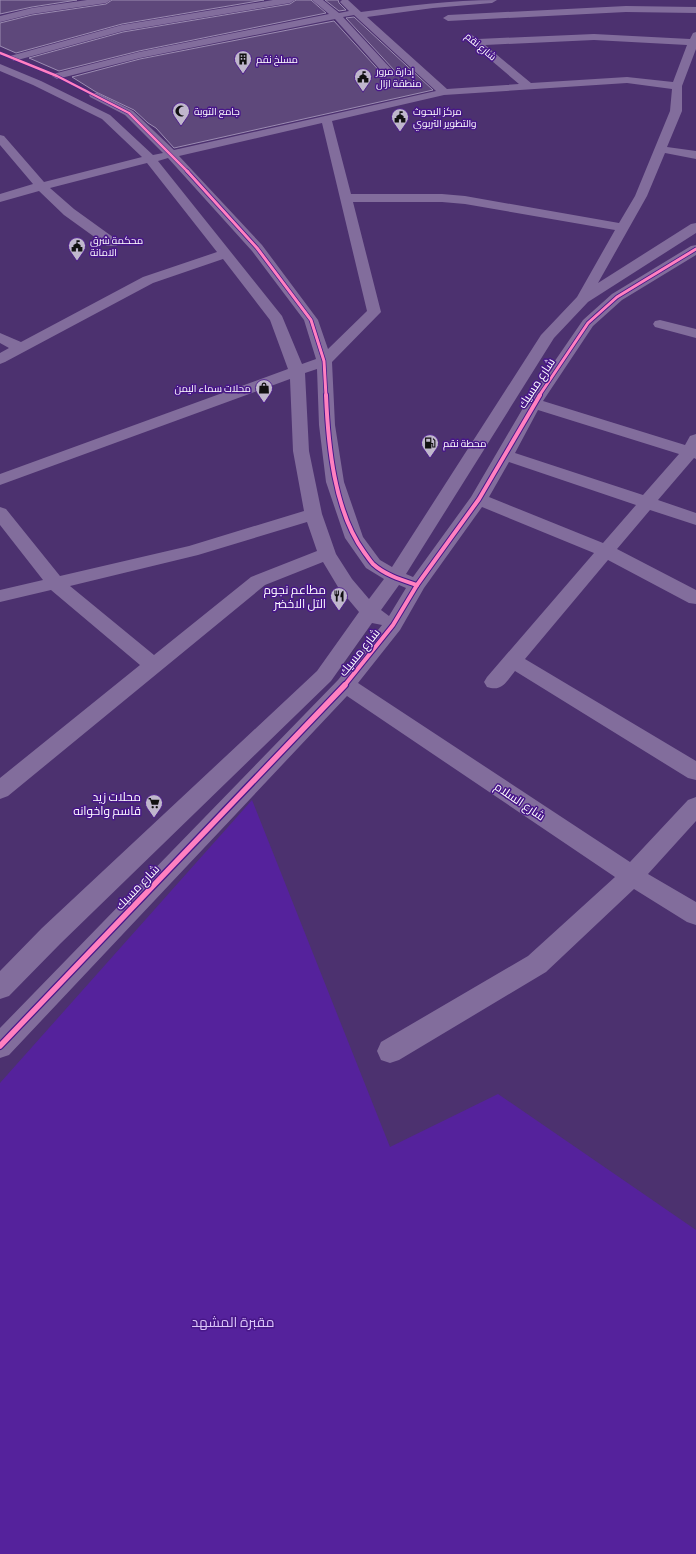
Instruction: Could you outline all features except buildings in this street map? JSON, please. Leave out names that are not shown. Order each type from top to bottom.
[{"type":"street","points":[[0,19],[32,11],[106,0]]},
{"type":"street","points":[[14,58],[122,28],[290,0]]},
{"type":"street","points":[[317,0],[336,15],[389,73]]},
{"type":"street","points":[[346,0],[357,13],[444,92]]},
{"type":"street","points":[[57,76],[146,53],[336,15],[492,0]]},
{"type":"street","points":[[614,0],[626,9]]},
{"type":"street","name":"شارع نقم","points":[[433,5],[528,86]]},
{"type":"street","points":[[448,18],[626,9],[696,10]]},
{"type":"street","points":[[476,42],[594,37],[694,39],[677,86],[676,111],[641,196],[583,299]]},
{"type":"street","points":[[0,53],[57,76],[129,113],[171,154],[213,202],[257,248],[311,320],[324,361],[327,425],[335,482],[354,538],[373,564],[394,577],[417,585]]},
{"type":"street","points":[[0,67],[37,83],[106,117],[150,159],[277,319],[297,372],[301,451],[313,514],[326,554],[345,583],[370,612],[393,625]]},
{"type":"street","points":[[0,198],[150,159],[444,92],[627,80],[677,86]]},
{"type":"street","points":[[0,480],[324,361],[374,312],[326,118]]},
{"type":"street","points":[[0,138],[5,150],[69,212],[112,243]]},
{"type":"street","points":[[660,149],[696,155]]},
{"type":"street","points":[[345,198],[435,198],[465,200],[623,228]]},
{"type":"street","name":"شارع مسيك","points":[[0,988],[51,936],[324,676],[394,577],[548,334],[583,299],[696,226]]},
{"type":"street","name":"شارع مسيك","points":[[0,1046],[345,685],[393,625],[417,585],[479,499],[534,403],[588,323],[617,297],[696,249]]},
{"type":"street","points":[[0,359],[148,280],[225,254]]},
{"type":"street","points":[[660,324],[696,334]]},
{"type":"street","points":[[0,336],[21,348]]},
{"type":"street","points":[[494,682],[646,502],[694,448],[534,403]]},
{"type":"street","points":[[505,455],[696,519]]},
{"type":"street","points":[[479,499],[606,551],[696,598]]},
{"type":"street","points":[[0,512],[56,584],[154,666]]},
{"type":"street","points":[[0,596],[192,551],[313,514]]},
{"type":"street","points":[[0,790],[258,581],[326,554]]},
{"type":"street","points":[[513,661],[696,772]]},
{"type":"street","name":"شارع السلام","points":[[345,685],[632,876],[696,915]]},
{"type":"street","points":[[390,1051],[537,964],[632,876],[696,806]]},
{"type":"green space","name":"مقبرة المشهد","points":[[252,800],[390,1147],[498,1094],[696,1230],[696,1554],[0,1554],[0,1083]]},
{"type":"cycle path","points":[[0,53],[57,76],[129,113],[171,154],[257,248],[311,320],[324,361],[327,425],[335,482],[354,538],[373,564],[395,577],[417,585]]},
{"type":"cycle path","points":[[0,1046],[345,685],[393,625],[417,585],[479,499],[534,403],[588,323],[617,297],[696,249]]},
{"type":"place","name":"مسلخ نقم","points":[[243,74]]},
{"type":"place","name":"إدارة مرور منطقة ازال","points":[[363,92]]},
{"type":"place","name":"جامع التوبة","points":[[181,126]]},
{"type":"place","name":"مركز البحوث والتطوير التربوي","points":[[400,132]]},
{"type":"place","name":"محكمة شرق الامانة","points":[[77,261]]},
{"type":"place","name":"محلات سماء اليمن","points":[[264,403]]},
{"type":"place","name":"محطة نقم","points":[[430,458]]},
{"type":"place","name":"مطاعم نجوم التل الاخضر","points":[[339,611]]},
{"type":"place","name":"محلات زيد قاسم واخوانه","points":[[154,818]]}]
